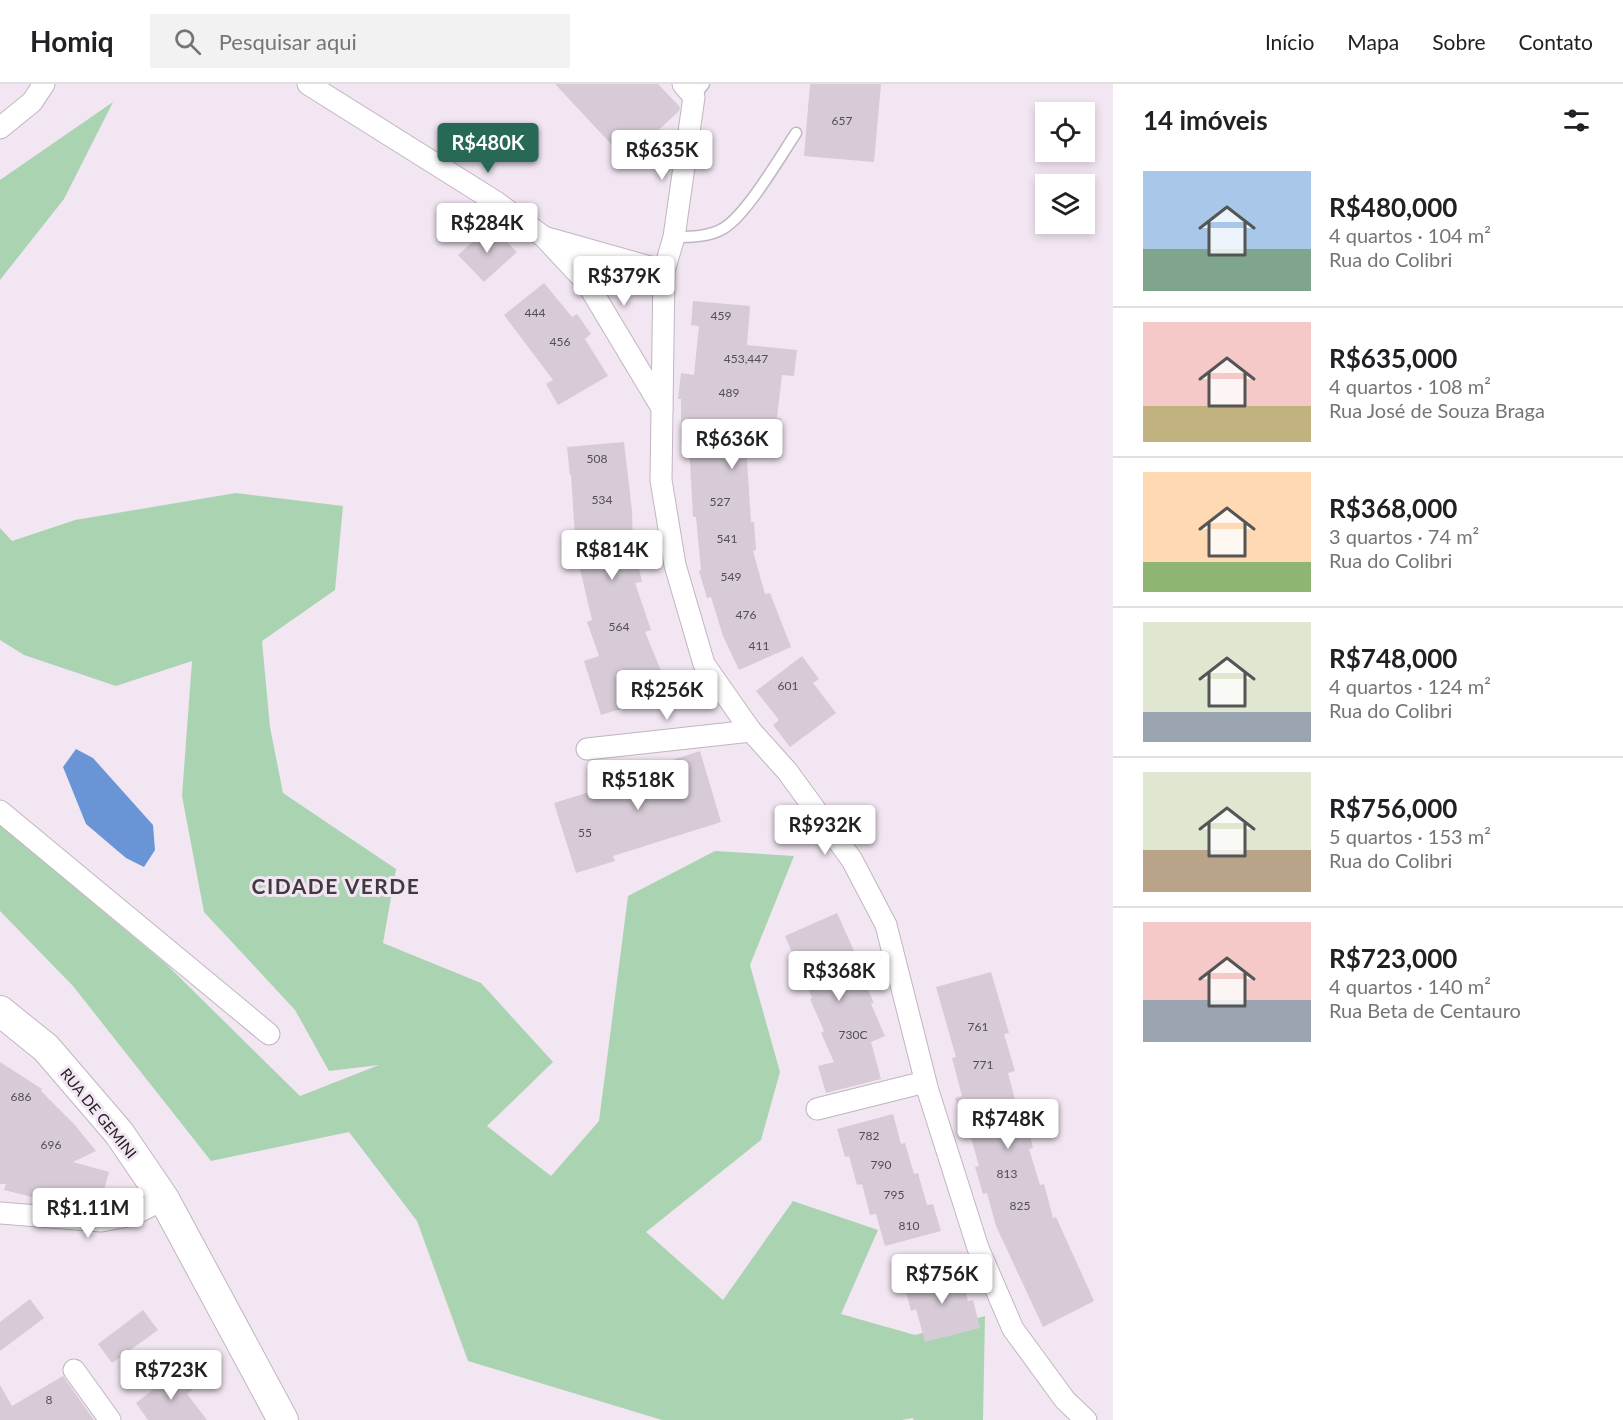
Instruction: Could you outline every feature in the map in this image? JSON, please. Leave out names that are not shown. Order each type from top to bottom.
[{"type":"street","points":[[0,128],[32,102],[44,84]]},
{"type":"street","points":[[308,84],[496,202],[544,237],[587,284],[662,408]]},
{"type":"street","points":[[694,88],[674,237],[664,271],[661,480],[675,565],[705,664],[751,731],[788,771],[852,860],[886,925],[925,1082],[978,1248],[1013,1329],[1065,1400],[1086,1420]]},
{"type":"street","points":[[544,237],[664,271]]},
{"type":"street","points":[[587,749],[751,731]]},
{"type":"street","points":[[0,811],[269,1034]]},
{"type":"street","name":"RUA DE GEMINI","points":[[0,1011],[46,1048],[119,1133],[164,1198],[283,1420]]},
{"type":"street","points":[[817,1108],[925,1082]]},
{"type":"street","points":[[0,1213],[101,1221],[133,1215],[164,1198]]},
{"type":"street","points":[[74,1370],[110,1420]]},
{"type":"lane","points":[[674,237],[696,237],[723,229],[743,211],[796,133]]},
{"type":"green space","points":[[113,102],[64,199],[0,280],[0,180]]},
{"type":"green space","points":[[236,493],[343,506],[335,590],[262,641],[270,727],[283,793],[396,869],[383,943],[481,983],[553,1062],[487,1126],[551,1176],[599,1121],[628,896],[715,851],[794,856],[750,965],[780,1072],[761,1140],[646,1232],[723,1300],[793,1201],[878,1230],[841,1314],[915,1335],[985,1316],[983,1420],[914,1420],[913,1418],[902,1420],[662,1420],[468,1361],[417,1221],[349,1132],[211,1161],[73,986],[0,911],[0,825],[165,963],[300,1096],[379,1065],[329,1071],[295,1010],[204,912],[182,796],[192,661],[116,686],[24,655],[0,640],[0,528],[12,541],[75,520]]},
{"type":"water","points":[[76,749],[93,758],[153,825],[155,850],[144,867],[126,858],[86,824],[63,767]]},
{"type":"building","points":[[555,84],[658,84],[680,107],[679,111],[626,160]]},
{"type":"building","points":[[810,84],[881,84],[874,162],[804,156]]},
{"type":"building","points":[[491,225],[517,252],[484,282],[458,255]]},
{"type":"building","points":[[544,283],[572,317],[577,314],[591,334],[585,339],[608,376],[558,405],[546,384],[553,380],[504,315]]},
{"type":"building","points":[[693,301],[750,306],[747,345],[797,350],[794,376],[782,375],[777,418],[781,418],[781,444],[746,444],[751,522],[754,522],[756,550],[753,551],[765,594],[770,593],[791,647],[739,670],[723,636],[711,597],[707,598],[699,571],[701,570],[696,517],[693,517],[689,444],[681,444],[681,399],[678,399],[681,373],[694,375],[699,326],[691,325]]},
{"type":"building","points":[[624,442],[632,511],[633,543],[642,582],[635,583],[651,630],[645,632],[672,697],[646,708],[644,702],[601,715],[584,661],[599,656],[587,622],[592,620],[576,552],[567,447]]},
{"type":"building","points":[[802,656],[819,679],[813,683],[836,713],[790,747],[773,725],[779,720],[756,691]]},
{"type":"building","points":[[700,751],[721,822],[613,856],[615,861],[576,873],[554,803],[615,784],[614,779]]},
{"type":"building","points":[[837,913],[862,969],[859,970],[874,1003],[871,1004],[885,1036],[871,1042],[881,1079],[826,1093],[818,1066],[834,1062],[821,1033],[824,1031],[810,999],[812,998],[785,936]]},
{"type":"building","points":[[991,972],[1009,1033],[1004,1034],[1015,1071],[1008,1073],[1021,1122],[1026,1120],[1033,1148],[1029,1149],[1040,1185],[1044,1184],[1053,1218],[1056,1217],[1094,1301],[1043,1327],[996,1226],[987,1193],[983,1194],[975,1167],[979,1166],[967,1124],[963,1125],[955,1098],[962,1096],[952,1058],[956,1057],[936,987]]},
{"type":"building","points":[[0,1062],[42,1089],[41,1091],[74,1124],[96,1151],[73,1162],[109,1172],[100,1204],[74,1197],[72,1206],[68,1206],[4,1190],[6,1184],[0,1184]]},
{"type":"building","points":[[893,1114],[901,1144],[905,1143],[914,1174],[918,1173],[927,1205],[933,1204],[941,1231],[885,1246],[876,1214],[870,1215],[862,1184],[857,1185],[849,1156],[845,1157],[837,1129]]},
{"type":"building","points":[[959,1268],[968,1301],[973,1300],[980,1328],[925,1342],[916,1309],[911,1311],[904,1283]]},
{"type":"building","points":[[30,1299],[44,1318],[0,1351],[0,1322]]},
{"type":"building","points":[[143,1310],[158,1330],[112,1363],[98,1344]]},
{"type":"building","points":[[181,1368],[195,1388],[187,1394],[207,1420],[148,1420],[136,1403]]},
{"type":"building","points":[[63,1376],[94,1420],[0,1420],[0,1385],[12,1406]]},
{"type":"district","name":"CIDADE VERDE","points":[[336,885]]}]
